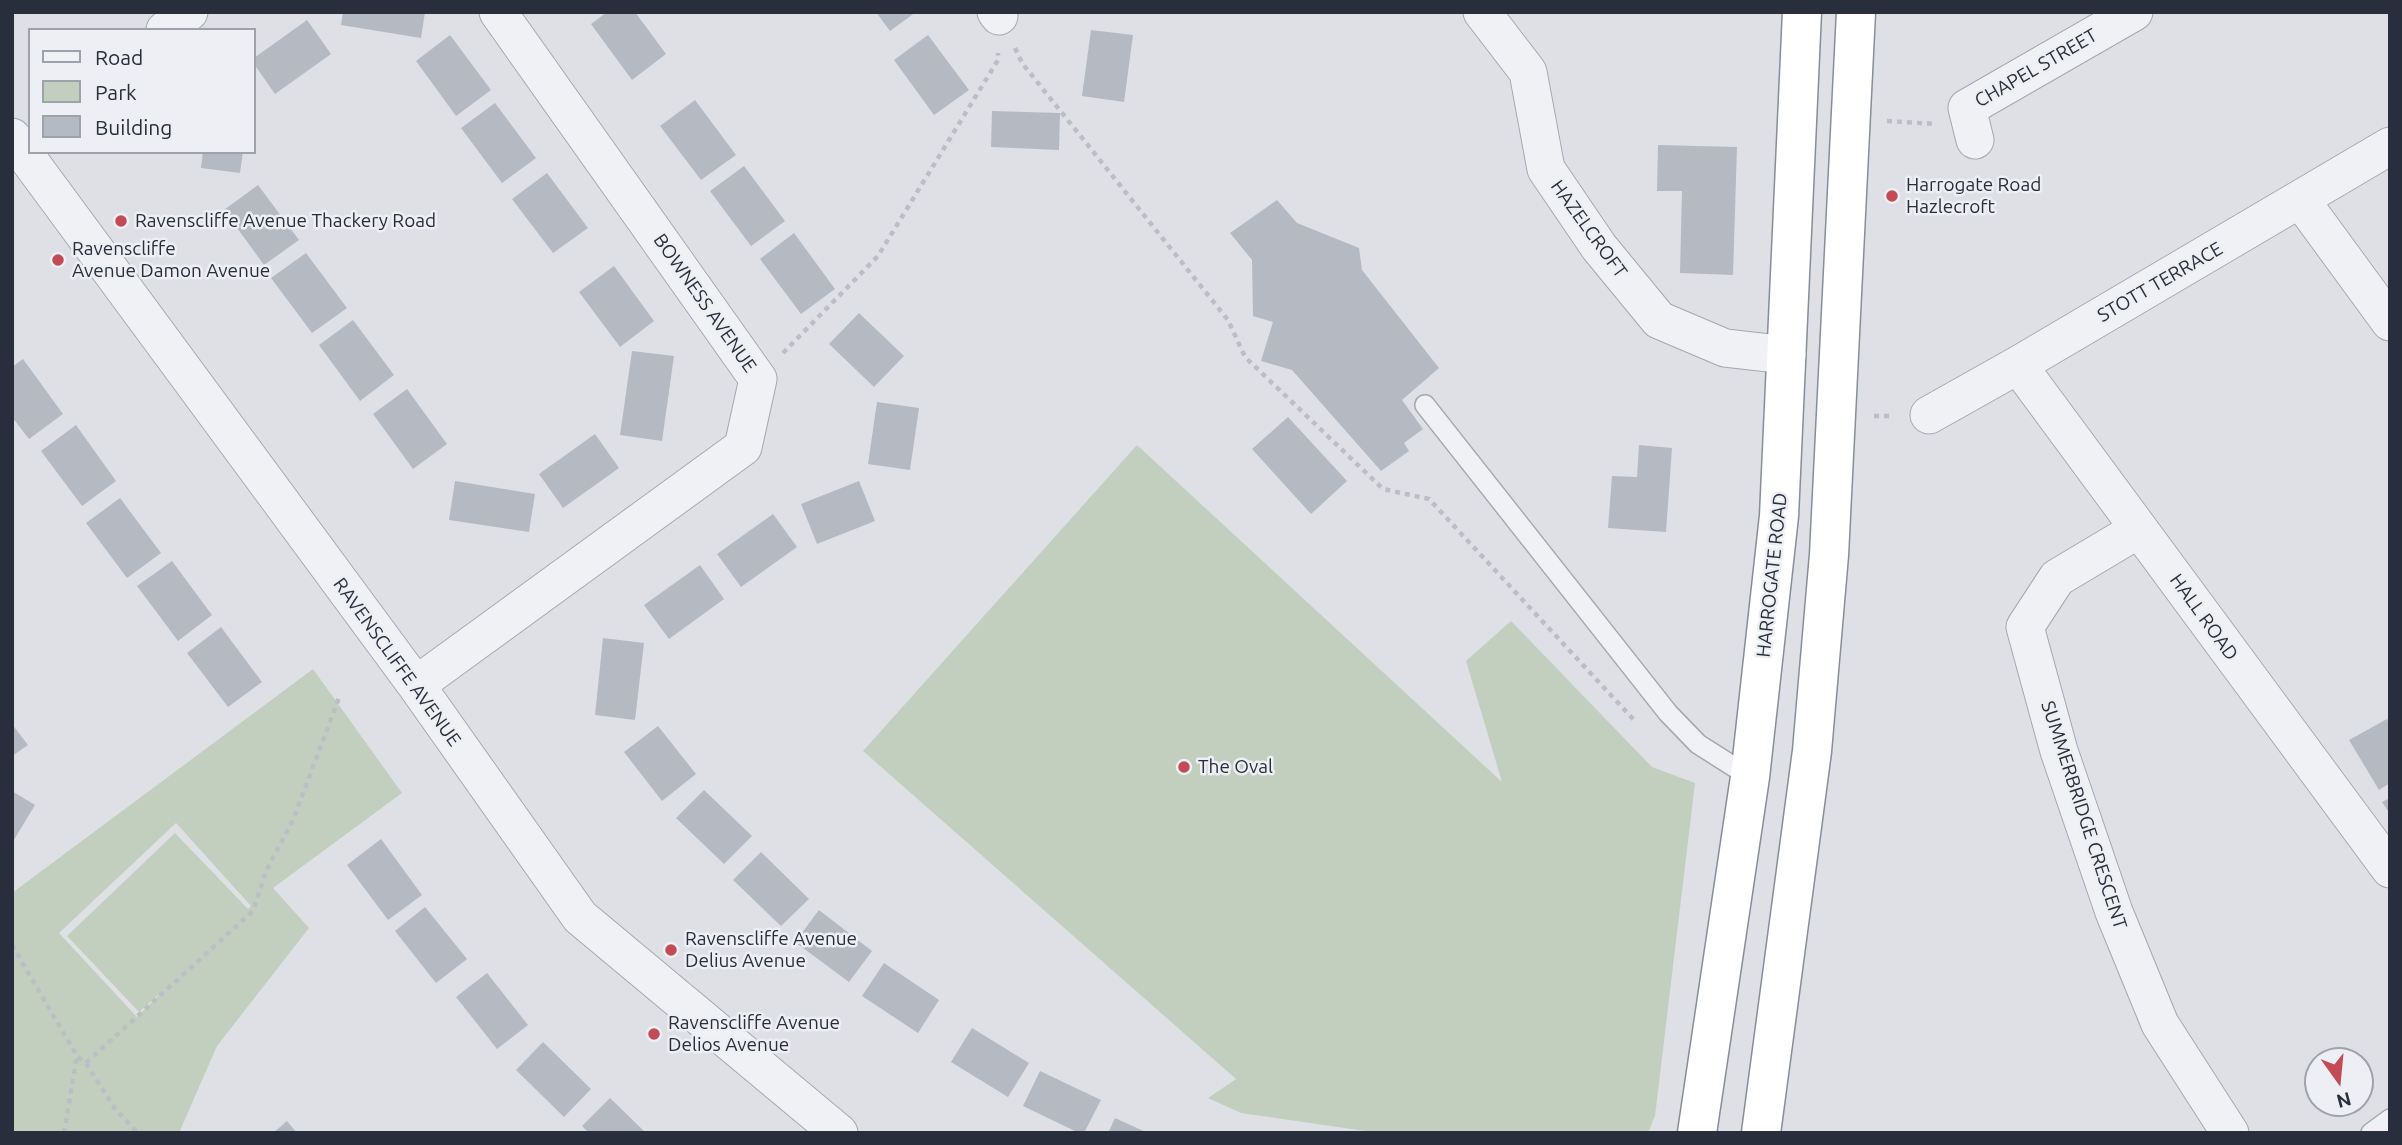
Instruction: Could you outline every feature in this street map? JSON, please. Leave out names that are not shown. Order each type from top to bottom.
[{"type":"highway","name":"HARROGATE ROAD","points":[[1697,1133],[1751,777],[1779,516],[1802,12]]},
{"type":"highway","points":[[1761,1133],[1812,751],[1829,555],[1856,12]]},
{"type":"street","points":[[168,28],[189,12]]},
{"type":"street","name":"BOWNESS AVENUE","points":[[416,685],[743,447],[758,379],[498,12]]},
{"type":"street","name":"HAZELCROFT","points":[[1482,12],[1528,72],[1546,169],[1599,247],[1659,320],[1725,348],[1787,355]]},
{"type":"street","name":"CHAPEL STREET","points":[[1975,141],[1967,108],[2134,12]]},
{"type":"street","name":"RAVENSCLIFFE AVENUE","points":[[17,136],[28,151]]},
{"type":"street","name":"STOTT TERRACE","points":[[1929,415],[2390,146]]},
{"type":"street","name":"RAVENSCLIFFE AVENUE","points":[[30,154],[416,685],[580,917],[839,1133]]},
{"type":"street","points":[[2300,200],[2390,322]]},
{"type":"street","name":"HALL ROAD","points":[[2018,365],[2390,869]]},
{"type":"street","name":"SUMMERBRIDGE CRESCENT","points":[[2139,529],[2057,578],[2025,627],[2059,751],[2119,924],[2160,1024],[2230,1133]]},
{"type":"lane","points":[[1425,405],[1668,713],[1698,744],[1751,777]]},
{"type":"lane","points":[[2371,1133],[2390,1119]]},
{"type":"path","points":[[758,379],[878,256],[998,61],[997,14]]},
{"type":"path","points":[[997,14],[1022,63],[1228,320],[1245,357],[1383,489],[1429,499],[1641,727]]},
{"type":"path","points":[[1893,122],[1917,123]]},
{"type":"path","points":[[1836,417],[1929,415]]},
{"type":"path","points":[[86,1063],[253,911],[267,871],[293,820],[340,695]]},
{"type":"path","points":[[12,946],[77,1056],[86,1063],[115,1109],[138,1133]]},
{"type":"path","points":[[64,1133],[77,1056]]},
{"type":"green space","name":"The Oval","points":[[1137,445],[1502,782],[1466,661],[1511,621],[1652,767],[1695,783],[1655,1116],[1648,1133],[1379,1133],[1241,1113],[1208,1098],[1236,1079],[863,751]]},
{"type":"green space","points":[[313,669],[402,793],[273,888],[309,928],[217,1046],[179,1133],[12,1133],[12,893]],"holes":[[[176,823],[251,906],[248,909],[175,833],[67,936],[139,1012],[166,988],[137,1017],[59,933]]]},
{"type":"building","points":[[343,12],[425,12],[421,38],[341,25]]},
{"type":"building","points":[[607,12],[635,12],[666,54],[632,80],[591,24]]},
{"type":"building","points":[[876,12],[916,12],[890,31]]},
{"type":"building","points":[[307,20],[331,54],[275,94],[256,67],[256,57]]},
{"type":"building","points":[[1091,30],[1133,35],[1124,102],[1082,96]]},
{"type":"building","points":[[450,35],[491,90],[456,116],[416,61]]},
{"type":"building","points":[[928,35],[969,90],[934,115],[894,60]]},
{"type":"building","points":[[695,100],[736,155],[701,180],[660,126]]},
{"type":"building","points":[[495,103],[536,158],[502,183],[461,128]]},
{"type":"building","points":[[992,111],[1060,113],[1059,150],[991,147]]},
{"type":"building","points":[[1658,145],[1737,147],[1733,275],[1680,273],[1682,191],[1657,191]]},
{"type":"building","points":[[203,154],[243,154],[240,173],[201,168]]},
{"type":"building","points":[[744,166],[785,221],[751,246],[710,191]]},
{"type":"building","points":[[547,173],[588,228],[553,253],[512,199]]},
{"type":"building","points":[[258,185],[299,240],[264,265],[224,210]]},
{"type":"building","points":[[1277,200],[1297,223],[1359,248],[1362,270],[1439,368],[1402,400],[1423,429],[1404,443],[1409,451],[1381,471],[1292,370],[1261,361],[1273,322],[1253,316],[1252,260],[1230,233]]},
{"type":"building","points":[[794,233],[835,289],[801,314],[760,259]]},
{"type":"building","points":[[306,253],[347,308],[312,333],[271,278]]},
{"type":"building","points":[[614,266],[654,321],[620,347],[579,292]]},
{"type":"building","points":[[859,313],[904,356],[874,387],[829,344]]},
{"type":"building","points":[[353,320],[394,375],[360,401],[319,345]]},
{"type":"building","points":[[632,351],[674,356],[662,441],[620,435]]},
{"type":"building","points":[[23,359],[63,414],[29,439],[12,417],[12,367]]},
{"type":"building","points":[[407,389],[447,444],[413,469],[373,414]]},
{"type":"building","points":[[877,402],[919,408],[910,470],[868,464]]},
{"type":"building","points":[[1288,417],[1347,481],[1311,514],[1252,449]]},
{"type":"building","points":[[76,425],[116,481],[82,506],[41,451]]},
{"type":"building","points":[[595,434],[619,468],[563,508],[539,474]]},
{"type":"building","points":[[1639,445],[1672,448],[1666,532],[1608,528],[1612,476],[1637,477]]},
{"type":"building","points":[[455,481],[535,494],[529,532],[449,520]]},
{"type":"building","points":[[859,481],[875,521],[817,544],[801,504]]},
{"type":"building","points":[[120,498],[161,553],[127,578],[86,523]]},
{"type":"building","points":[[773,514],[797,547],[741,587],[717,554]]},
{"type":"building","points":[[172,561],[212,615],[178,641],[137,586]]},
{"type":"building","points":[[700,565],[724,599],[669,639],[644,605]]},
{"type":"building","points":[[221,627],[262,682],[228,707],[187,653]]},
{"type":"building","points":[[603,638],[644,643],[635,720],[595,715]]},
{"type":"building","points":[[2387,719],[2390,724],[2390,783],[2379,790],[2349,740]]},
{"type":"building","points":[[12,724],[28,745],[12,756]]},
{"type":"building","points":[[658,726],[696,774],[662,801],[624,752]]},
{"type":"building","points":[[704,790],[752,836],[724,864],[676,818]]},
{"type":"building","points":[[12,791],[35,805],[12,843]]},
{"type":"building","points":[[2390,798],[2390,814],[2382,802]]},
{"type":"building","points":[[381,839],[422,895],[388,920],[347,865]]},
{"type":"building","points":[[761,852],[809,899],[781,926],[733,880]]},
{"type":"building","points":[[425,907],[467,959],[436,983],[395,931]]},
{"type":"building","points":[[819,910],[872,951],[849,982],[795,942]]},
{"type":"building","points":[[884,963],[939,1000],[918,1033],[862,996]]},
{"type":"building","points":[[487,973],[528,1025],[497,1049],[456,997]]},
{"type":"building","points":[[972,1028],[1029,1063],[1008,1097],[951,1062]]},
{"type":"building","points":[[543,1042],[591,1089],[564,1117],[516,1070]]},
{"type":"building","points":[[1040,1071],[1101,1100],[1084,1133],[1023,1106]]},
{"type":"building","points":[[610,1098],[646,1133],[589,1133],[582,1126]]},
{"type":"building","points":[[1115,1118],[1148,1133],[1108,1133]]},
{"type":"building","points":[[287,1121],[297,1133],[273,1133]]},
{"type":"place","name":"Harrogate Road Hazlecroft","points":[[1892,196]]},
{"type":"place","name":"Ravenscliffe Avenue Thackery Road","points":[[121,221]]},
{"type":"place","name":"Ravenscliffe Avenue Damon Avenue","points":[[58,260]]},
{"type":"place","name":"The Oval","points":[[1184,767]]},
{"type":"place","name":"Ravenscliffe Avenue Delius Avenue","points":[[671,950]]},
{"type":"place","name":"Ravenscliffe Avenue Delios Avenue","points":[[654,1034]]}]
